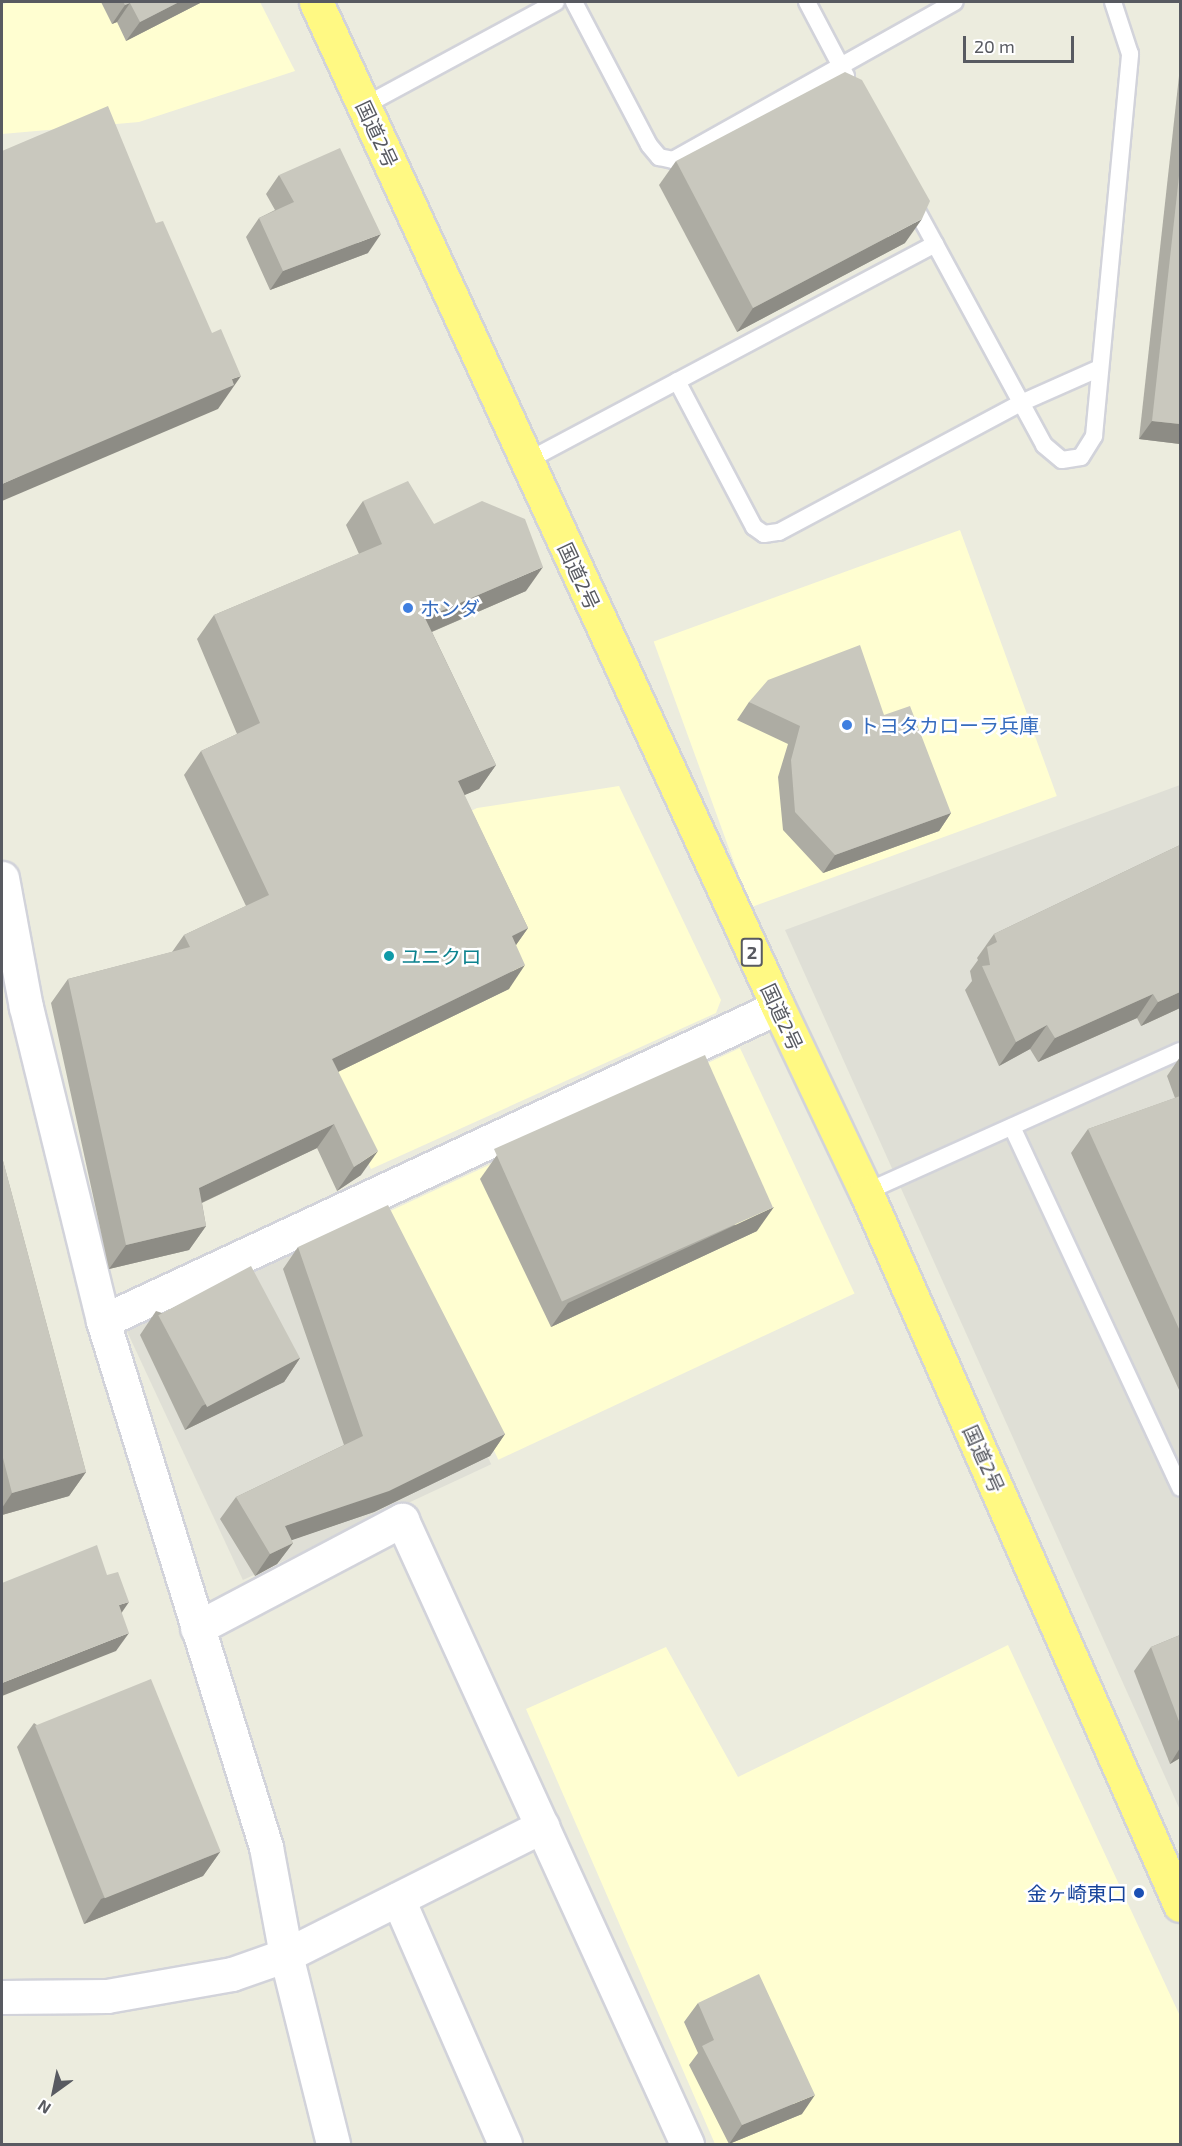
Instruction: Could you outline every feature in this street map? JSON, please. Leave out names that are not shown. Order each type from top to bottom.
[{"type":"highway","name":"国道2号","points":[[316,2],[778,1008],[866,1192],[1180,1905]]},
{"type":"street","points":[[2,878],[26,1007],[103,1321],[266,1847],[286,1955],[333,2145]]},
{"type":"street","points":[[103,1321],[778,1008]]},
{"type":"street","points":[[197,1628],[402,1520],[687,2145]]},
{"type":"street","points":[[2,1997],[107,1996],[232,1974],[286,1955],[542,1826]]},
{"type":"street","points":[[398,1899],[504,2145]]},
{"type":"lane","points":[[364,106],[556,2]]},
{"type":"lane","points":[[574,2],[658,158],[674,160],[955,2]]},
{"type":"lane","points":[[807,2],[856,95]]},
{"type":"lane","points":[[903,184],[1044,445],[1062,460],[1081,457],[1094,436],[1130,54],[1113,2]]},
{"type":"lane","points":[[527,461],[935,244]]},
{"type":"lane","points":[[677,381],[754,527],[764,534],[779,532],[1021,403],[1100,368]]},
{"type":"lane","points":[[866,1192],[1180,1051]]},
{"type":"lane","points":[[1012,1127],[1180,1488]]},
{"type":"shaded area","points":[[8,2],[260,2],[295,71],[139,122],[2,134],[2,5]]},
{"type":"shaded area","points":[[960,530],[1057,796],[750,907],[654,641]]},
{"type":"shaded area","points":[[1180,785],[1180,1810],[785,930]]},
{"type":"shaded area","points":[[619,786],[721,1000],[716,1013],[371,1169],[253,919],[477,808]]},
{"type":"shaded area","points":[[740,1048],[855,1294],[498,1460],[384,1214]]},
{"type":"shaded area","points":[[375,1215],[491,1464],[243,1580],[127,1331]]},
{"type":"shaded area","points":[[1008,1645],[1180,2016],[1180,2144],[715,2144],[526,1709],[666,1647],[738,1777]]},
{"type":"building","points":[[123,2],[179,2],[140,22],[130,3],[125,5]]},
{"type":"building","points":[[845,72],[862,80],[930,201],[922,219],[753,308],[676,161]]},
{"type":"building","points":[[108,106],[156,223],[163,221],[212,333],[221,329],[241,376],[232,379],[234,385],[2,484],[2,151]]},
{"type":"building","points":[[340,148],[381,234],[283,271],[259,218],[294,202],[279,175]]},
{"type":"building","points":[[1180,167],[1180,424],[1152,421]]},
{"type":"building","points":[[408,481],[434,524],[482,501],[525,519],[543,567],[425,618],[496,765],[458,781],[528,928],[512,936],[525,965],[332,1059],[378,1151],[354,1167],[334,1124],[199,1188],[206,1226],[126,1245],[68,979],[190,947],[184,935],[269,895],[201,751],[260,723],[214,615],[382,544],[363,501]]},
{"type":"building","points":[[860,645],[884,715],[910,706],[951,813],[835,855],[795,812],[791,760],[800,726],[749,702],[768,680]]},
{"type":"building","points":[[1180,845],[1180,992],[1158,1002],[1153,994],[1055,1038],[1047,1025],[1016,1042],[982,966],[990,965],[987,947],[997,942],[994,934]]},
{"type":"building","points":[[705,1055],[773,1208],[562,1302],[494,1149]]},
{"type":"building","points":[[1180,1096],[1180,1331],[1088,1129]]},
{"type":"building","points":[[2,1157],[86,1472],[12,1493],[2,1454]]},
{"type":"building","points":[[388,1205],[505,1434],[389,1491],[285,1526],[293,1543],[270,1554],[236,1497],[363,1436],[298,1247]]},
{"type":"building","points":[[251,1266],[300,1358],[207,1407],[158,1315]]},
{"type":"building","points":[[97,1545],[107,1575],[118,1572],[129,1602],[119,1605],[129,1633],[2,1683],[2,1583]]},
{"type":"building","points":[[1180,1635],[1180,1724],[1151,1647]]},
{"type":"building","points":[[151,1679],[221,1851],[105,1898],[35,1726]]},
{"type":"building","points":[[759,1974],[815,2095],[742,2125],[702,2046],[714,2040],[698,2003]]},
{"type":"place","name":"ホンダ","points":[[408,608]]},
{"type":"place","name":"トヨタカローラ兵庫","points":[[847,725]]},
{"type":"place","name":"ユニクロ","points":[[389,956]]},
{"type":"place","name":"金ヶ崎東口","points":[[1139,1893]]}]
